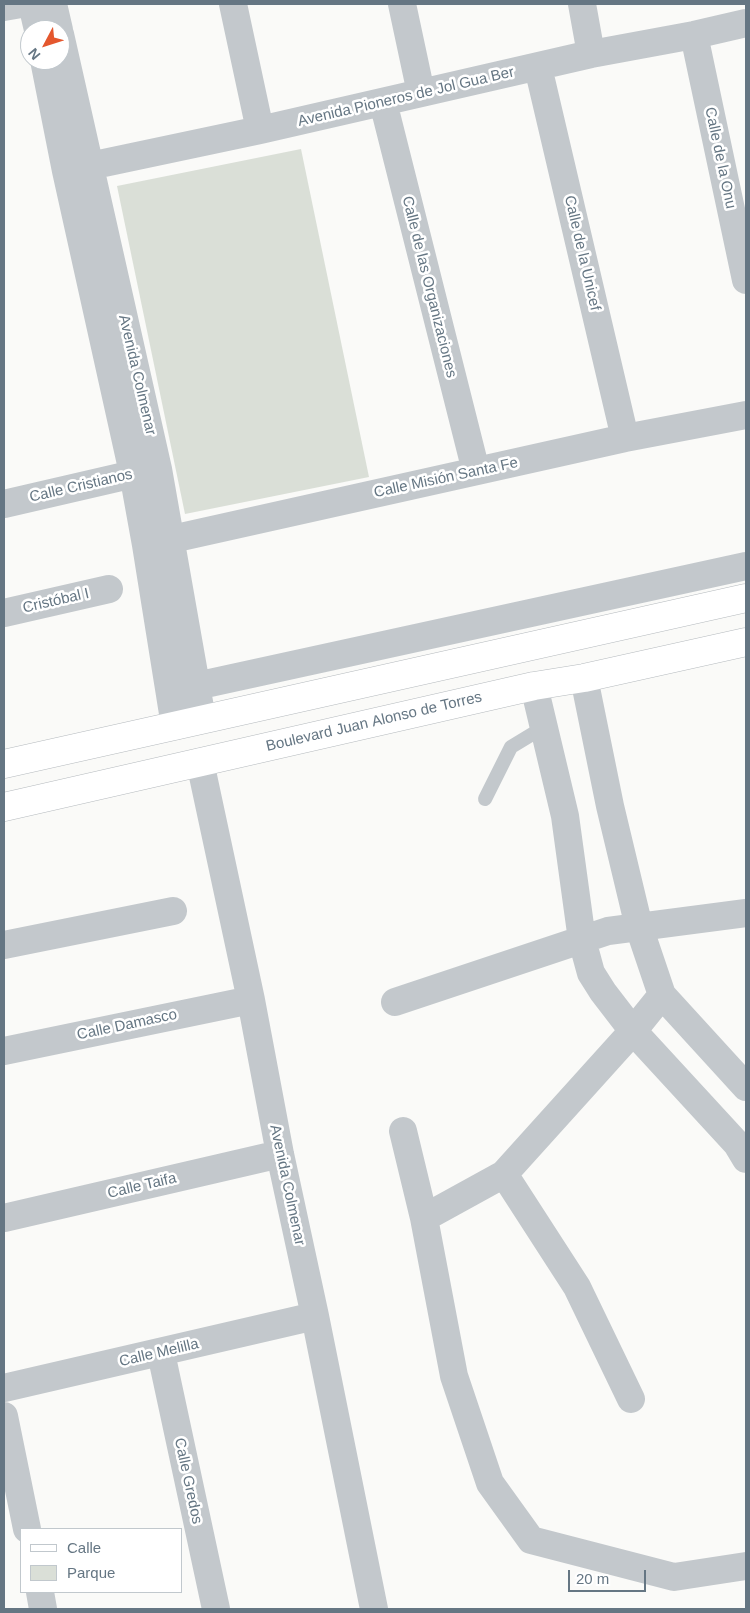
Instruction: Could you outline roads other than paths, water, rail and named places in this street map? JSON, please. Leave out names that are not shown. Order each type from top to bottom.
[{"type":"main road","points":[[4,764],[746,598]]},
{"type":"main road","name":"Boulevard Juan Alonso de Torres","points":[[4,808],[534,686],[584,678],[746,642]]},
{"type":"street","points":[[4,7],[21,4]]},
{"type":"street","points":[[32,4],[36,20]]},
{"type":"street","name":"Avenida Colmenar","points":[[53,4],[57,20]]},
{"type":"street","points":[[233,4],[260,130]]},
{"type":"street","points":[[402,4],[421,93]]},
{"type":"street","points":[[582,4],[591,54]]},
{"type":"street","name":"Avenida Pioneros de Jol Gua Ber","points":[[78,169],[260,130],[591,54],[694,35],[746,22]]},
{"type":"street","name":"Calle de la Onu","points":[[694,35],[746,280]]},
{"type":"street","name":"Calle de la Unicef","points":[[538,67],[625,438]]},
{"type":"street","name":"Avenida Colmenar","points":[[47,70],[78,169],[146,471],[158,542],[175,726]]},
{"type":"street","name":"Avenida Colmenar","points":[[65,70],[78,169]]},
{"type":"street","name":"Calle de las Organizaciones","points":[[383,102],[476,471]]},
{"type":"street","name":"Calle Misión Santa Fe","points":[[158,542],[625,438],[746,415]]},
{"type":"street","name":"Calle Cristianos","points":[[4,504],[146,471]]},
{"type":"street","name":"Avenida Colmenar","points":[[158,542],[196,686],[202,719]]},
{"type":"street","points":[[196,686],[746,566]]},
{"type":"street","name":"Cristóbal I","points":[[4,613],[109,589]]},
{"type":"street","points":[[584,678],[610,806],[639,927],[662,995],[746,1087]]},
{"type":"street","points":[[534,686],[565,816],[582,940],[592,973],[603,992],[633,1031],[743,1148]]},
{"type":"street","name":"Avenida Colmenar","points":[[200,762],[251,1000],[280,1154],[315,1316],[374,1609]]},
{"type":"street","points":[[4,945],[173,911]]},
{"type":"street","points":[[395,1002],[608,931],[746,913]]},
{"type":"street","points":[[424,1218],[504,1174],[633,1031],[662,995]]},
{"type":"street","name":"Calle Damasco","points":[[4,1051],[251,1000]]},
{"type":"street","points":[[403,1131],[424,1218],[454,1376],[490,1483],[531,1540],[674,1578],[746,1566]]},
{"type":"street","name":"Calle Taifa","points":[[4,1218],[280,1154]]},
{"type":"street","points":[[504,1174],[577,1287],[631,1398]]},
{"type":"street","name":"Calle Melilla","points":[[4,1388],[315,1316]]},
{"type":"street","name":"Calle Gredos","points":[[161,1353],[216,1609]]},
{"type":"street","points":[[4,1416],[27,1528]]},
{"type":"street","points":[[40,1593],[43,1609]]},
{"type":"lane","points":[[485,799],[511,747],[544,726]]}]
